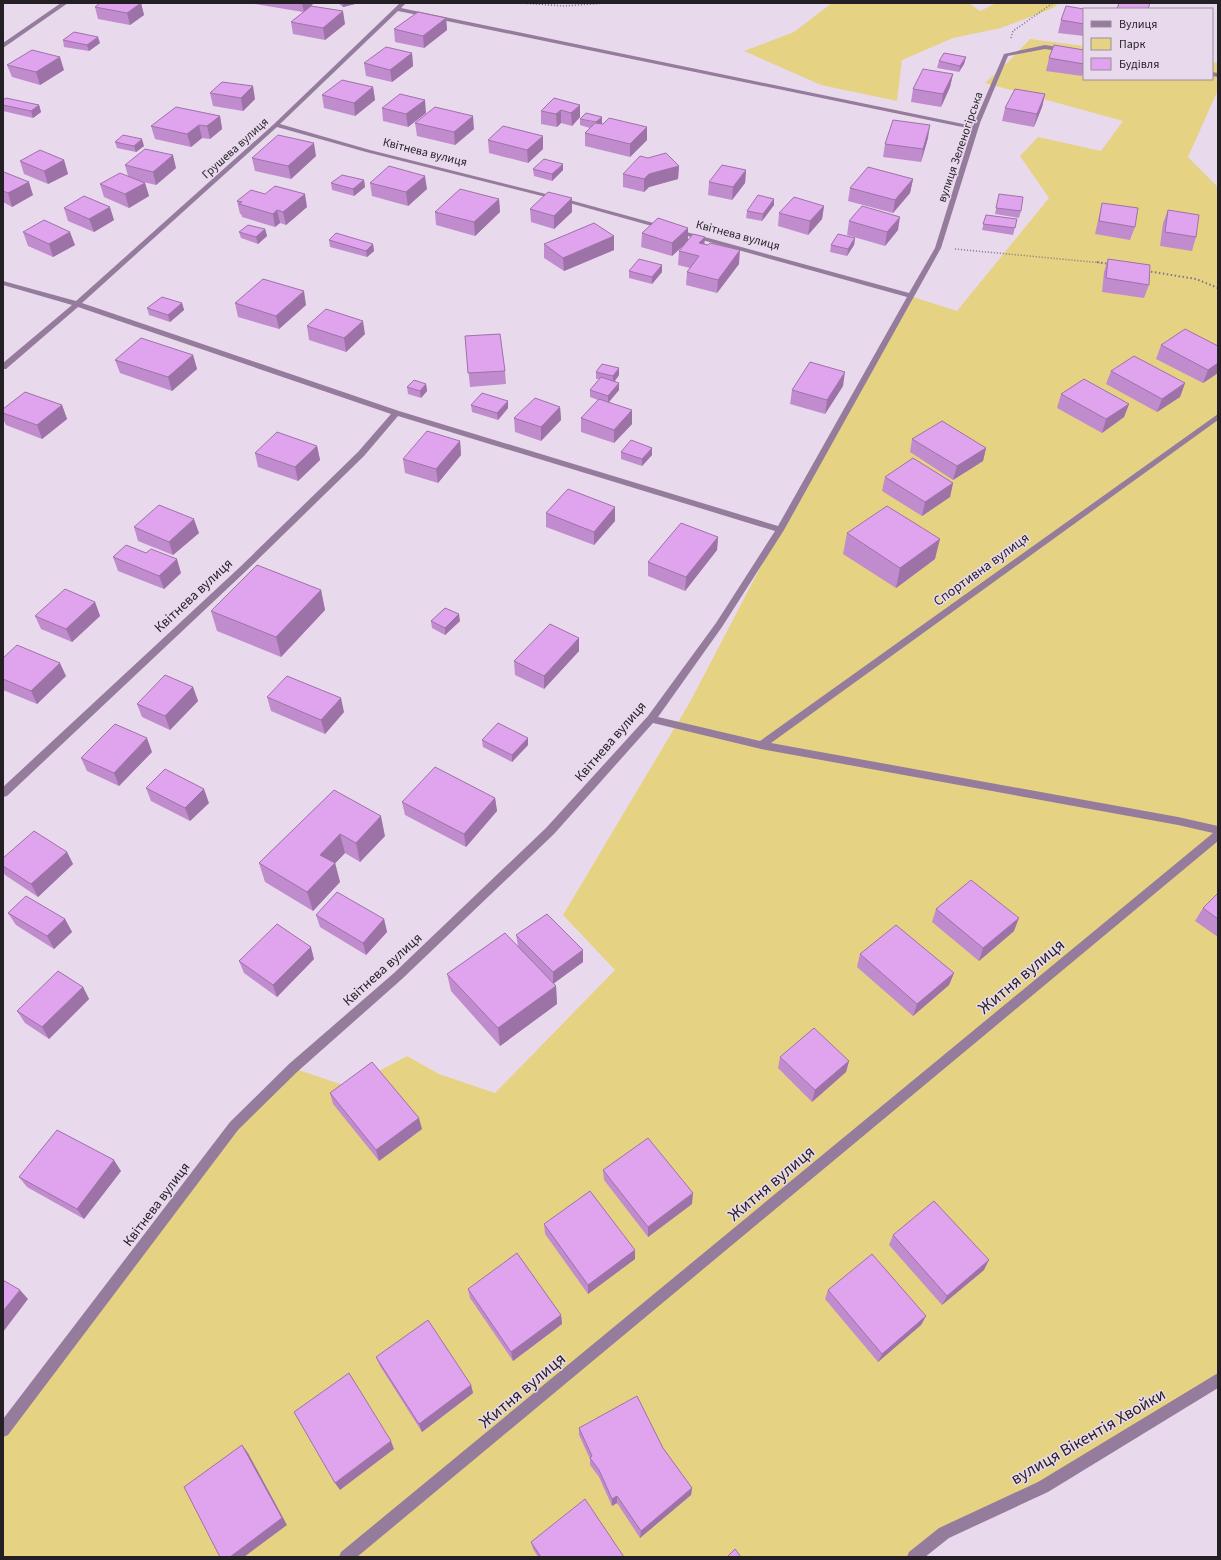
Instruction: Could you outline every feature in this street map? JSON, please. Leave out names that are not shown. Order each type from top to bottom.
[{"type":"street","points":[[3,46],[65,3]]},
{"type":"street","name":"Грушева вулиця","points":[[3,367],[77,304],[276,126],[398,10],[403,3]]},
{"type":"street","points":[[398,10],[976,128]]},
{"type":"street","points":[[1006,55],[1045,47],[1083,53]]},
{"type":"street","name":"вулиця Зеленогірська","points":[[910,296],[938,248],[976,128],[1006,55]]},
{"type":"street","name":"Квітнева вулиця","points":[[3,1430],[234,1126],[293,1068],[398,976],[550,831],[651,719],[719,625],[780,530],[910,296],[564,200],[368,151],[276,126]]},
{"type":"street","points":[[3,283],[77,304],[396,413],[780,530]]},
{"type":"street","name":"Квітнева вулиця","points":[[3,792],[243,569],[361,454],[396,413]]},
{"type":"street","name":"Спортивна вулиця","points":[[761,745],[1218,416]]},
{"type":"street","points":[[651,719],[761,745],[1178,821],[1218,830]]},
{"type":"street","name":"Житня вулиця","points":[[346,1557],[1218,835]]},
{"type":"street","name":"вулиця Вікентія Хвойки","points":[[914,1557],[944,1533],[1042,1487],[1218,1380]]},
{"type":"path","points":[[521,3],[558,6],[588,6],[606,3]]},
{"type":"path","points":[[1006,55],[1013,31],[1053,3]]},
{"type":"path","points":[[938,248],[1090,261],[1113,265]]},
{"type":"path","points":[[1143,270],[1196,279],[1218,288]]},
{"type":"green space","points":[[832,3],[969,3],[980,11],[996,3],[1059,3],[1053,8],[1001,28],[953,38],[902,60],[897,101],[821,85],[744,51],[794,32]]},
{"type":"green space","points":[[1030,39],[1083,46],[1083,80],[1213,80],[1213,62],[1218,63],[1218,90],[1188,157],[1218,187],[1218,1380],[1043,1487],[944,1533],[914,1557],[3,1557],[3,1430],[234,1126],[293,1068],[349,1087],[407,1056],[439,1074],[495,1093],[615,970],[563,915],[690,702],[780,530],[910,296],[957,311],[1049,198],[1020,156],[1038,137],[1101,151],[1123,121],[985,83]]},
{"type":"building","points":[[100,3],[141,3],[127,13],[95,7]]},
{"type":"building","points":[[1119,3],[1150,3],[1148,8],[1117,8]]},
{"type":"building","points":[[311,6],[343,11],[323,28],[291,22]]},
{"type":"building","points":[[1066,6],[1083,9],[1083,24],[1061,20]]},
{"type":"building","points":[[418,12],[446,18],[423,36],[394,29]]},
{"type":"building","points":[[74,32],[98,37],[87,45],[63,40]]},
{"type":"building","points":[[1054,45],[1083,50],[1083,64],[1049,58]]},
{"type":"building","points":[[386,47],[412,53],[390,70],[364,63]]},
{"type":"building","points":[[32,50],[60,57],[36,72],[7,65]]},
{"type":"building","points":[[944,53],[966,57],[960,66],[939,61]]},
{"type":"building","points":[[923,69],[953,74],[943,94],[913,89]]},
{"type":"building","points":[[342,80],[373,87],[354,103],[322,95]]},
{"type":"building","points":[[222,82],[253,86],[241,98],[210,93]]},
{"type":"building","points":[[1015,89],[1045,94],[1037,114],[1005,108]]},
{"type":"building","points":[[400,94],[425,100],[406,114],[382,108]]},
{"type":"building","points":[[6,98],[39,105],[31,111],[3,105],[3,100]]},
{"type":"building","points":[[554,98],[580,105],[571,113],[561,110],[556,114],[541,111]]},
{"type":"building","points":[[176,107],[220,116],[207,126],[199,125],[187,134],[151,126]]},
{"type":"building","points":[[435,107],[473,116],[454,132],[415,123]]},
{"type":"building","points":[[586,113],[602,117],[596,122],[580,119]]},
{"type":"building","points":[[609,118],[647,127],[630,144],[585,133],[595,123],[603,124]]},
{"type":"building","points":[[893,120],[930,125],[923,149],[885,144]]},
{"type":"building","points":[[503,126],[543,136],[527,150],[488,140]]},
{"type":"building","points":[[123,135],[142,139],[134,146],[115,142]]},
{"type":"building","points":[[278,135],[314,143],[288,166],[252,158]]},
{"type":"building","points":[[145,149],[173,155],[153,172],[125,165]]},
{"type":"building","points":[[40,150],[64,160],[44,171],[20,161]]},
{"type":"building","points":[[666,153],[679,166],[649,174],[644,179],[623,174],[640,156],[648,158]]},
{"type":"building","points":[[544,159],[563,164],[552,174],[533,169]]},
{"type":"building","points":[[722,165],[746,170],[733,187],[709,182]]},
{"type":"building","points":[[389,166],[425,176],[406,192],[370,183]]},
{"type":"building","points":[[868,167],[913,179],[895,200],[850,188]]},
{"type":"building","points":[[3,172],[29,182],[8,193],[3,191]]},
{"type":"building","points":[[120,173],[145,183],[125,194],[100,184]]},
{"type":"building","points":[[342,175],[364,180],[353,189],[331,183]]},
{"type":"building","points":[[275,186],[305,194],[283,212],[277,210],[273,214],[239,204],[242,202],[237,201],[251,190],[265,194]]},
{"type":"building","points":[[460,189],[499,199],[474,222],[435,212]]},
{"type":"building","points":[[548,192],[572,198],[554,216],[530,209]]},
{"type":"building","points":[[999,194],[1023,197],[1021,211],[996,208]]},
{"type":"building","points":[[758,195],[774,199],[763,214],[747,211]]},
{"type":"building","points":[[84,196],[110,207],[89,219],[64,208]]},
{"type":"building","points":[[794,197],[824,206],[810,221],[779,213]]},
{"type":"building","points":[[1102,203],[1138,208],[1135,227],[1099,221]]},
{"type":"building","points":[[862,206],[900,217],[887,232],[849,221]]},
{"type":"building","points":[[1168,210],[1199,215],[1196,237],[1165,232]]},
{"type":"building","points":[[986,215],[1017,219],[1015,228],[983,224]]},
{"type":"building","points":[[658,218],[688,228],[672,243],[642,233]]},
{"type":"building","points":[[44,220],[70,232],[49,244],[23,232]]},
{"type":"building","points":[[594,223],[614,236],[563,258],[544,244]]},
{"type":"building","points":[[248,225],[265,229],[256,237],[239,232]]},
{"type":"building","points":[[336,233],[373,244],[366,251],[329,240]]},
{"type":"building","points":[[693,234],[705,237],[699,243],[708,245],[710,243],[740,250],[718,280],[687,272],[699,256],[679,251]]},
{"type":"building","points":[[838,234],[855,238],[848,249],[831,245]]},
{"type":"building","points":[[639,259],[662,265],[652,277],[629,271]]},
{"type":"building","points":[[1108,259],[1150,265],[1149,285],[1106,278]]},
{"type":"building","points":[[263,279],[304,291],[276,316],[235,303]]},
{"type":"building","points":[[162,297],[182,303],[168,315],[147,308]]},
{"type":"building","points":[[326,309],[363,321],[344,338],[307,326]]},
{"type":"building","points":[[1185,329],[1218,346],[1218,363],[1208,370],[1161,345]]},
{"type":"building","points":[[500,334],[505,371],[468,373],[465,336]]},
{"type":"building","points":[[141,338],[193,355],[168,377],[115,360]]},
{"type":"building","points":[[1134,356],[1185,383],[1162,399],[1111,371]]},
{"type":"building","points":[[810,362],[845,372],[827,400],[792,390]]},
{"type":"building","points":[[602,364],[619,368],[613,376],[596,372]]},
{"type":"building","points":[[601,377],[619,383],[608,396],[590,390]]},
{"type":"building","points":[[1084,379],[1129,404],[1106,419],[1061,394]]},
{"type":"building","points":[[414,380],[426,384],[420,391],[407,387]]},
{"type":"building","points":[[25,392],[62,405],[37,425],[3,413],[3,409]]},
{"type":"building","points":[[482,393],[508,401],[497,413],[471,405]]},
{"type":"building","points":[[535,398],[560,407],[541,427],[514,418]]},
{"type":"building","points":[[599,399],[632,410],[614,430],[581,418]]},
{"type":"building","points":[[942,421],[986,448],[957,466],[912,439]]},
{"type":"building","points":[[427,431],[460,441],[436,469],[403,459]]},
{"type":"building","points":[[277,432],[317,446],[295,467],[255,453]]},
{"type":"building","points":[[631,440],[652,448],[642,459],[621,452]]},
{"type":"building","points":[[913,458],[953,483],[925,502],[885,477]]},
{"type":"building","points":[[568,489],[615,507],[594,532],[546,513]]},
{"type":"building","points":[[159,505],[194,519],[169,542],[134,527]]},
{"type":"building","points":[[887,506],[940,539],[900,568],[847,533]]},
{"type":"building","points":[[681,523],[718,537],[686,577],[648,562]]},
{"type":"building","points":[[126,545],[146,553],[151,549],[177,559],[159,576],[113,557]]},
{"type":"building","points":[[257,565],[321,590],[276,637],[211,611]]},
{"type":"building","points":[[65,589],[95,602],[66,629],[35,616]]},
{"type":"building","points":[[445,608],[459,614],[445,628],[431,621]]},
{"type":"building","points":[[550,624],[579,638],[544,676],[514,661]]},
{"type":"building","points":[[17,645],[60,663],[31,691],[3,679],[3,658]]},
{"type":"building","points":[[165,675],[193,687],[165,716],[137,704]]},
{"type":"building","points":[[287,676],[341,698],[321,720],[267,697]]},
{"type":"building","points":[[498,723],[528,738],[512,755],[482,740]]},
{"type":"building","points":[[115,724],[147,738],[114,773],[81,758]]},
{"type":"building","points":[[435,767],[495,798],[464,834],[402,802]]},
{"type":"building","points":[[165,769],[204,789],[185,808],[146,788]]},
{"type":"building","points":[[334,790],[381,816],[356,843],[340,834],[320,855],[335,863],[307,892],[259,863]]},
{"type":"building","points":[[34,831],[67,852],[31,884],[3,866],[3,858]]},
{"type":"building","points":[[971,880],[1019,918],[983,948],[936,909]]},
{"type":"building","points":[[337,892],[384,919],[363,943],[316,915]]},
{"type":"building","points":[[1218,893],[1218,919],[1203,908]]},
{"type":"building","points":[[26,896],[65,919],[47,936],[8,913]]},
{"type":"building","points":[[547,914],[583,950],[553,972],[516,935]]},
{"type":"building","points":[[277,924],[311,947],[273,985],[239,961]]},
{"type":"building","points":[[896,925],[954,973],[917,1004],[860,954]]},
{"type":"building","points":[[505,933],[556,986],[498,1028],[447,974]]},
{"type":"building","points":[[58,971],[83,987],[42,1027],[17,1011]]},
{"type":"building","points":[[814,1028],[849,1061],[815,1090],[780,1057]]},
{"type":"building","points":[[372,1062],[419,1118],[376,1150],[330,1093]]},
{"type":"building","points":[[57,1130],[114,1160],[77,1209],[19,1177]]},
{"type":"building","points":[[648,1138],[693,1193],[648,1227],[603,1170]]},
{"type":"building","points":[[590,1191],[635,1250],[588,1285],[544,1224]]},
{"type":"building","points":[[934,1201],[989,1260],[947,1296],[893,1235]]},
{"type":"building","points":[[517,1253],[561,1315],[511,1352],[468,1289]]},
{"type":"building","points":[[872,1254],[926,1316],[882,1354],[828,1290]]},
{"type":"building","points":[[3,1280],[20,1290],[3,1311]]},
{"type":"building","points":[[428,1320],[471,1385],[419,1424],[376,1357]]},
{"type":"building","points":[[349,1373],[391,1441],[335,1483],[294,1412]]},
{"type":"building","points":[[637,1396],[663,1448],[692,1488],[641,1531],[617,1496],[612,1499],[599,1470],[590,1458],[592,1456],[579,1428]]},
{"type":"building","points":[[242,1445],[282,1518],[230,1557],[220,1557],[184,1487]]},
{"type":"building","points":[[585,1499],[624,1557],[541,1557],[531,1542]]},
{"type":"building","points":[[735,1549],[741,1557],[727,1557]]}]
